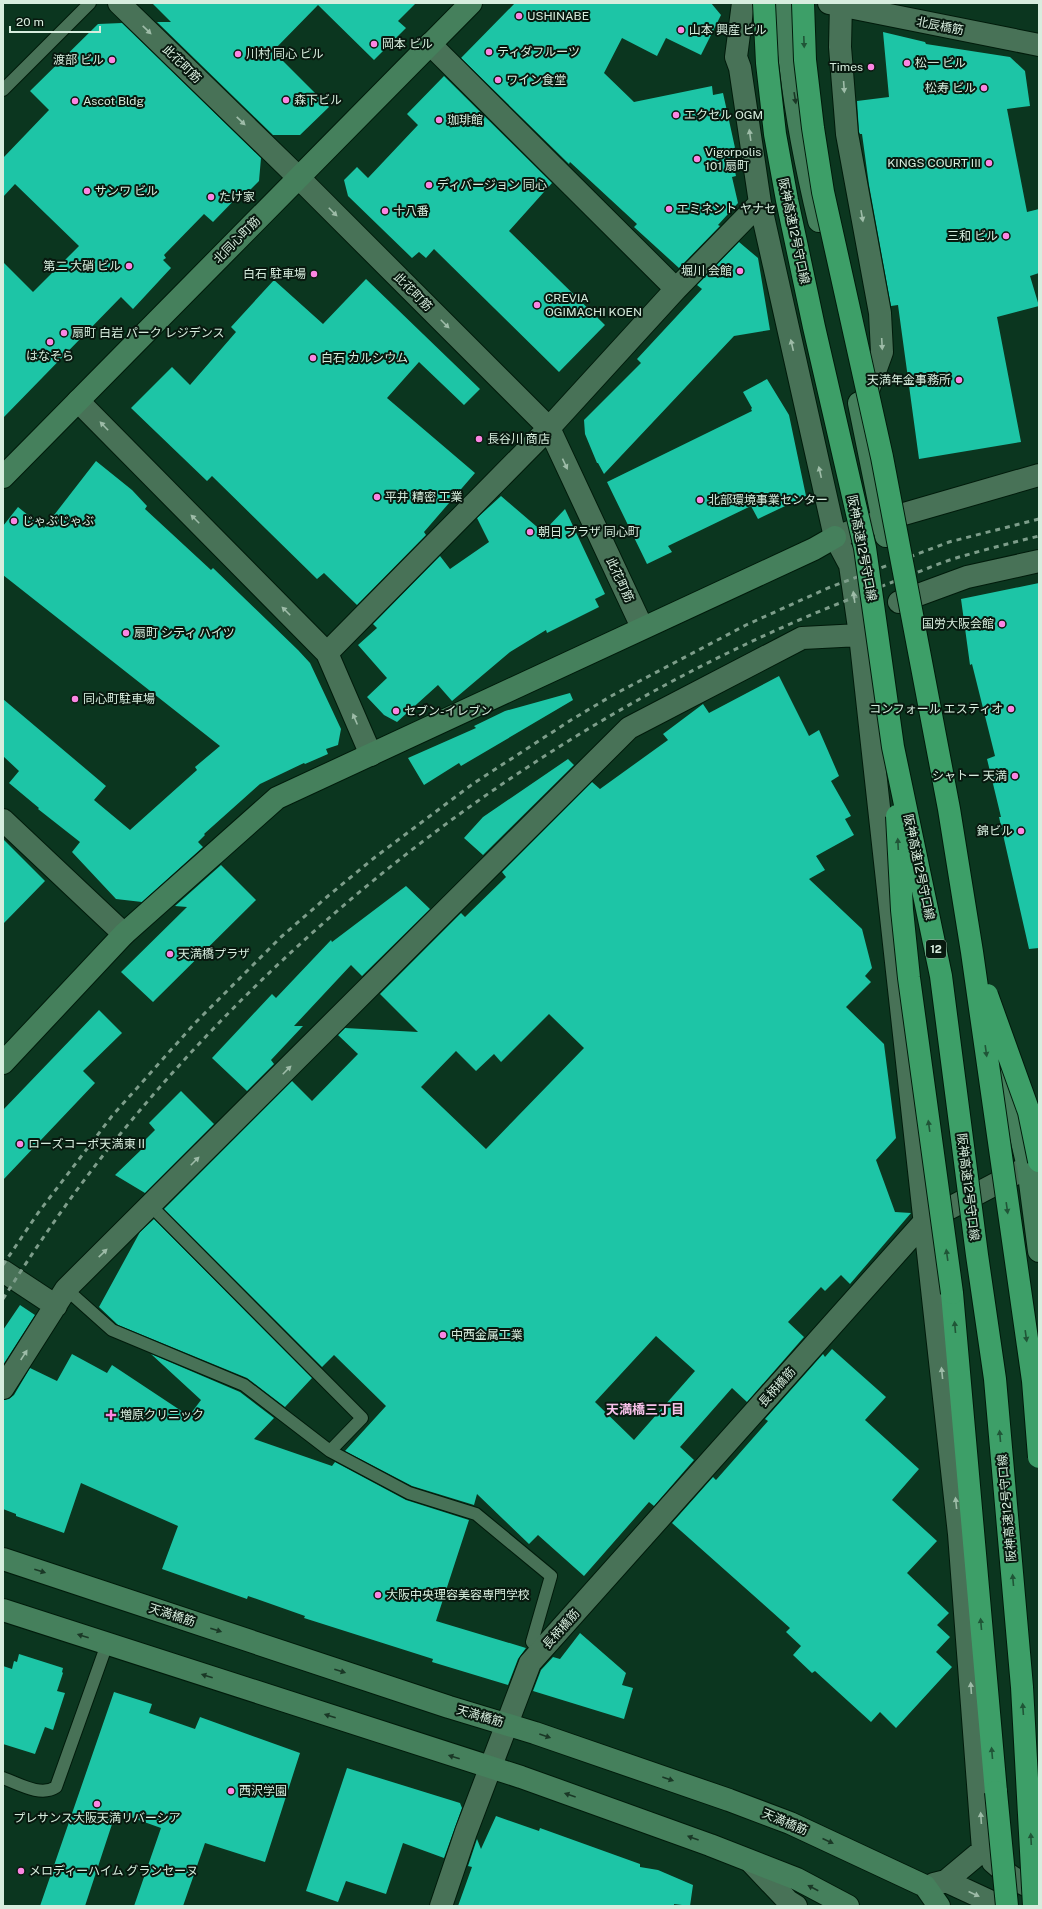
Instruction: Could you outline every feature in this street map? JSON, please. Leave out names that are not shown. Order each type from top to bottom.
[{"type":"highway","name":"阪神高速12号守口線","points":[[764,3],[767,64],[775,134],[787,200],[814,327],[865,548],[893,748],[941,976],[977,1255],[995,1379],[1022,1687],[1034,1906]]},
{"type":"highway","points":[[791,4],[805,60],[813,128],[824,192],[882,457],[949,809],[972,952],[1033,1381],[1039,1457]]},
{"type":"highway","points":[[893,748],[902,910],[908,978],[952,1293],[1007,1906]]},
{"type":"highway","points":[[972,952],[1029,1112],[1035,1161]]},
{"type":"street","name":"此花町筋","points":[[119,3],[299,178],[549,428],[642,627]]},
{"type":"street","name":"北同心町筋","points":[[3,477],[471,3]]},
{"type":"street","points":[[743,3],[736,57],[740,68],[760,203],[834,537],[850,566],[860,635],[959,1534],[984,1850],[1004,1873],[1022,1884],[1039,1891]]},
{"type":"street","points":[[791,4],[790,62],[804,156],[846,340],[899,602],[1035,1161],[1039,1252]]},
{"type":"street","name":"北辰橋筋","points":[[736,57],[744,47],[755,16],[771,8],[791,4],[837,4],[1039,45]]},
{"type":"street","points":[[837,4],[847,134],[880,313],[882,352],[877,370],[861,411]]},
{"type":"street","points":[[430,44],[676,289]]},
{"type":"street","points":[[327,653],[549,428],[676,289],[760,203]]},
{"type":"street","points":[[78,401],[327,653],[371,755]]},
{"type":"street","points":[[3,1063],[124,934],[277,798],[642,627],[814,549],[834,537],[883,520],[1039,475]]},
{"type":"street","points":[[899,602],[967,577],[1039,561]]},
{"type":"street","points":[[3,1388],[61,1298],[629,728],[802,638],[860,635]]},
{"type":"street","points":[[3,820],[124,934]]},
{"type":"street","name":"長柄橋筋","points":[[441,1906],[466,1832],[530,1663],[925,1221],[1035,1161]]},
{"type":"street","points":[[3,1271],[61,1298]]},
{"type":"street","name":"天満橋筋","points":[[3,1559],[449,1707],[508,1724],[729,1800],[790,1823],[925,1886],[939,1906]]},
{"type":"street","points":[[3,1610],[491,1768],[661,1827],[797,1879],[848,1906]]},
{"type":"street","points":[[925,1886],[946,1881],[984,1850]]},
{"type":"street","points":[[751,1862],[788,1901],[796,1906]]},
{"type":"street","points":[[946,1881],[1000,1906]]},
{"type":"lane","points":[[3,90],[90,3]]},
{"type":"lane","points":[[151,1206],[362,1418],[330,1451]]},
{"type":"lane","points":[[61,1298],[112,1330],[244,1385],[330,1451],[409,1493],[476,1514],[551,1576],[532,1642],[540,1652]]},
{"type":"lane","points":[[3,1778],[37,1790],[50,1791],[56,1787],[107,1644]]},
{"type":"building","points":[[152,3],[416,3],[398,21],[406,28],[374,60],[318,5],[273,51],[329,107],[300,135],[273,135],[157,22],[171,22]]},
{"type":"building","points":[[515,3],[711,3],[721,15],[701,55],[666,38],[657,56],[622,38],[604,73],[634,102],[712,86],[713,95],[723,93],[739,166],[734,167],[736,176],[732,177],[738,203],[718,225],[720,226],[679,268],[634,227],[637,224],[570,162],[569,164],[461,58]]},
{"type":"building","points":[[122,23],[261,158],[259,181],[247,193],[244,190],[213,222],[204,214],[164,255],[166,258],[163,260],[171,268],[133,309],[121,297],[3,418],[3,262],[33,292],[79,246],[15,184],[3,197],[3,158],[49,110],[30,91],[98,24]]},
{"type":"building","points":[[883,32],[925,42],[926,44],[1010,57],[1025,71],[1030,106],[1007,109],[1027,212],[1039,209],[1039,273],[1030,276],[1039,306],[997,317],[1021,442],[919,459],[898,305],[891,306],[869,185],[862,134],[859,132],[857,101],[889,97]]},
{"type":"building","points":[[444,76],[552,183],[509,231],[605,325],[559,372],[434,249],[426,258],[419,252],[412,258],[348,196],[344,180],[357,167],[368,178],[418,125],[407,114]]},
{"type":"building","points":[[739,242],[758,258],[770,330],[734,336],[604,474],[597,463],[585,434],[584,420],[641,363],[637,359],[702,289],[697,285]]},
{"type":"building","points":[[366,279],[480,389],[464,405],[419,362],[387,398],[475,473],[424,532],[426,535],[357,605],[324,573],[317,579],[212,476],[207,481],[131,408],[172,367],[190,385],[236,332],[231,327],[274,280],[323,324]]},
{"type":"building","name":"北部環境事業センター","points":[[767,379],[789,415],[806,496],[758,519],[751,506],[668,546],[672,552],[647,564],[607,482],[752,411],[752,408],[743,392]]},
{"type":"building","points":[[96,461],[132,490],[147,506],[145,509],[211,570],[213,568],[310,663],[341,729],[338,745],[326,749],[328,754],[305,764],[304,763],[260,784],[204,834],[205,835],[198,842],[203,847],[142,902],[116,899],[72,852],[80,842],[38,809],[39,808],[9,783],[19,771],[3,756],[3,699],[106,786],[94,800],[130,830],[197,770],[195,767],[220,746],[3,575],[3,526],[18,507],[44,528]]},
{"type":"building","points":[[501,496],[543,532],[565,509],[605,594],[595,599],[599,607],[547,633],[546,630],[510,652],[452,701],[438,685],[397,722],[384,715],[367,697],[387,678],[358,645],[377,628],[373,624],[440,556],[450,569],[489,542],[477,518]]},
{"type":"building","points":[[1039,583],[1039,948],[1029,949],[987,759],[995,756],[972,664],[970,665],[961,599]]},
{"type":"building","points":[[779,676],[809,736],[819,730],[839,776],[831,781],[851,816],[845,819],[854,835],[816,856],[825,870],[809,879],[862,929],[872,968],[865,976],[871,982],[846,1007],[884,1044],[896,1138],[876,1160],[895,1212],[911,1213],[850,1284],[841,1275],[825,1291],[821,1287],[788,1322],[804,1337],[747,1402],[732,1388],[680,1447],[694,1460],[654,1506],[649,1502],[584,1576],[538,1535],[529,1544],[477,1494],[474,1505],[412,1486],[345,1451],[386,1406],[334,1355],[322,1367],[164,1209],[292,1081],[312,1101],[358,1054],[338,1035],[345,1028],[418,1032],[380,994],[461,913],[465,917],[506,877],[502,872],[592,782],[600,789],[668,740],[663,734],[703,704],[709,713]],"holes":[[[549,1014],[584,1048],[486,1149],[421,1087],[456,1051],[476,1071],[494,1054],[501,1062]],[[656,1336],[695,1371],[634,1440],[595,1402]]]},
{"type":"building","points":[[570,693],[573,700],[461,766],[459,763],[424,785],[408,758],[476,728],[474,726],[505,711]]},
{"type":"building","points":[[568,759],[574,765],[483,855],[464,838],[483,817]]},
{"type":"building","points":[[3,839],[45,881],[3,924]]},
{"type":"building","name":"天満橋プラザ","points":[[221,865],[256,900],[153,1002],[121,972],[187,907],[175,906]]},
{"type":"building","points":[[406,886],[430,909],[362,976],[351,965],[294,1026],[303,1026],[271,1060],[274,1064],[247,1091],[212,1058],[272,994],[276,998],[331,940],[332,942]]},
{"type":"building","name":"ローズコーポ天満東Ⅱ","points":[[99,1010],[122,1033],[83,1071],[95,1083],[3,1180],[3,1110]]},
{"type":"building","points":[[181,1091],[214,1124],[145,1193],[115,1175],[142,1149],[139,1146],[155,1130],[149,1123]]},
{"type":"building","points":[[154,1219],[312,1378],[285,1407],[247,1378],[118,1325],[99,1307],[140,1232]]},
{"type":"building","points":[[20,1305],[35,1315],[3,1365],[3,1330]]},
{"type":"building","points":[[832,1349],[886,1397],[865,1420],[919,1469],[892,1500],[937,1541],[907,1573],[949,1613],[937,1625],[950,1637],[936,1652],[952,1667],[896,1728],[880,1712],[871,1722],[815,1671],[812,1673],[793,1655],[801,1646],[786,1632],[790,1628],[672,1523],[713,1477],[716,1480],[768,1421],[765,1419],[823,1354],[825,1357]]},
{"type":"building","points":[[72,1354],[107,1373],[112,1365],[189,1416],[201,1400],[151,1354],[240,1392],[274,1418],[254,1439],[332,1466],[335,1462],[406,1500],[469,1520],[436,1621],[526,1648],[518,1659],[508,1685],[432,1662],[433,1659],[304,1618],[305,1616],[248,1596],[247,1599],[162,1569],[178,1526],[81,1483],[64,1533],[16,1516],[16,1514],[3,1509],[3,1400],[9,1399],[14,1395],[30,1368],[57,1381]]},
{"type":"building","points":[[580,1633],[626,1673],[622,1685],[633,1688],[624,1719],[533,1691],[541,1670],[553,1657],[560,1659]]},
{"type":"building","points":[[19,1654],[63,1668],[63,1673],[57,1691],[65,1693],[53,1730],[45,1727],[35,1754],[3,1744],[3,1666],[12,1669],[14,1661],[17,1662]]},
{"type":"building","points":[[114,1692],[152,1704],[149,1713],[195,1729],[200,1717],[300,1753],[265,1862],[205,1843],[183,1906],[134,1906],[161,1828],[116,1812],[85,1906],[40,1906]]},
{"type":"building","points":[[347,1768],[460,1803],[462,1808],[444,1858],[403,1843],[386,1894],[346,1881],[338,1902],[306,1891]]},
{"type":"building","points":[[496,1816],[539,1831],[540,1828],[640,1864],[640,1867],[658,1870],[693,1885],[690,1906],[674,1904],[674,1906],[458,1906],[472,1867],[468,1866],[477,1839],[481,1849]]},
{"type":"railway","points":[[3,1265],[38,1213],[112,1116],[195,1023],[281,937],[328,896],[374,858],[474,783],[571,720],[613,695],[746,625],[828,588],[949,542],[1039,519]]},
{"type":"railway","points":[[3,1299],[47,1232],[93,1168],[126,1127],[195,1048],[269,973],[347,903],[429,837],[514,776],[603,720],[695,669],[790,624],[928,568],[966,555],[1039,536]]},
{"type":"place","name":"USHINABE","points":[[519,16]]},
{"type":"place","name":"山本 興産 ビル","points":[[681,30]]},
{"type":"place","name":"岡本 ビル","points":[[374,44]]},
{"type":"place","name":"ティダフルーツ","points":[[489,52]]},
{"type":"place","name":"川村 同心 ビル","points":[[238,54]]},
{"type":"place","name":"渡部 ビル","points":[[112,60]]},
{"type":"place","name":"松一 ビル","points":[[907,63]]},
{"type":"place","name":"Times","points":[[871,67]]},
{"type":"place","name":"ワイン食堂","points":[[498,80]]},
{"type":"place","name":"松寿 ビル","points":[[984,88]]},
{"type":"place","name":"森下ビル","points":[[286,100]]},
{"type":"place","name":"Ascot Bldg","points":[[75,101]]},
{"type":"place","name":"エクセル OGM","points":[[676,115]]},
{"type":"place","name":"珈琲館","points":[[439,120]]},
{"type":"place","name":"Vigorpolis 101 扇町","points":[[697,159]]},
{"type":"place","name":"KINGS COURT III","points":[[989,163]]},
{"type":"place","name":"ディバージョン 同心","points":[[429,185]]},
{"type":"place","name":"サンワ ビル","points":[[87,191]]},
{"type":"place","name":"たけ家","points":[[211,197]]},
{"type":"place","name":"エミネント ヤナセ","points":[[669,209]]},
{"type":"place","name":"十八番","points":[[385,211]]},
{"type":"place","name":"三和 ビル","points":[[1006,236]]},
{"type":"place","name":"第二 大硝 ビル","points":[[129,266]]},
{"type":"place","name":"堀川 会館","points":[[740,271]]},
{"type":"place","name":"白石 駐車場","points":[[314,274]]},
{"type":"place","name":"CREVIA OGIMACHI KOEN","points":[[537,305]]},
{"type":"place","name":"扇町 白岩 パーク レジデンス","points":[[64,333]]},
{"type":"place","name":"はなそら","points":[[50,342]]},
{"type":"place","name":"白石 カルシウム","points":[[313,358]]},
{"type":"place","name":"天満年金事務所","points":[[959,380]]},
{"type":"place","name":"長谷川 商店","points":[[479,439]]},
{"type":"place","name":"平井 精密 工業","points":[[377,497]]},
{"type":"place","name":"北部環境事業センター","points":[[700,500]]},
{"type":"place","name":"じゃぶじゃぶ","points":[[14,521]]},
{"type":"place","name":"朝日 プラザ 同心町","points":[[530,532]]},
{"type":"place","name":"国労大阪会館","points":[[1002,624]]},
{"type":"place","name":"扇町 シティ ハイツ","points":[[126,633]]},
{"type":"place","name":"同心町駐車場","points":[[75,699]]},
{"type":"place","name":"コンフォール エスティオ","points":[[1011,709]]},
{"type":"place","name":"セブン-イレブン","points":[[396,711]]},
{"type":"place","name":"シャトー 天満","points":[[1015,776]]},
{"type":"place","name":"錦ビル","points":[[1021,831]]},
{"type":"place","name":"天満橋プラザ","points":[[170,954]]},
{"type":"place","name":"ローズコーポ天満東Ⅱ","points":[[20,1144]]},
{"type":"place","name":"中西金属工業","points":[[443,1335]]},
{"type":"place","name":"増原クリニック","points":[[111,1415]]},
{"type":"place","name":"大阪中央理容美容専門学校","points":[[378,1595]]},
{"type":"place","name":"西沢学園","points":[[231,1791]]},
{"type":"place","name":"プレサンス大阪天満リバーシア","points":[[97,1804]]},
{"type":"place","name":"メロディーハイム グランセーヌ","points":[[21,1871]]},
{"type":"district","name":"天満橋三丁目","points":[[645,1409]]}]
